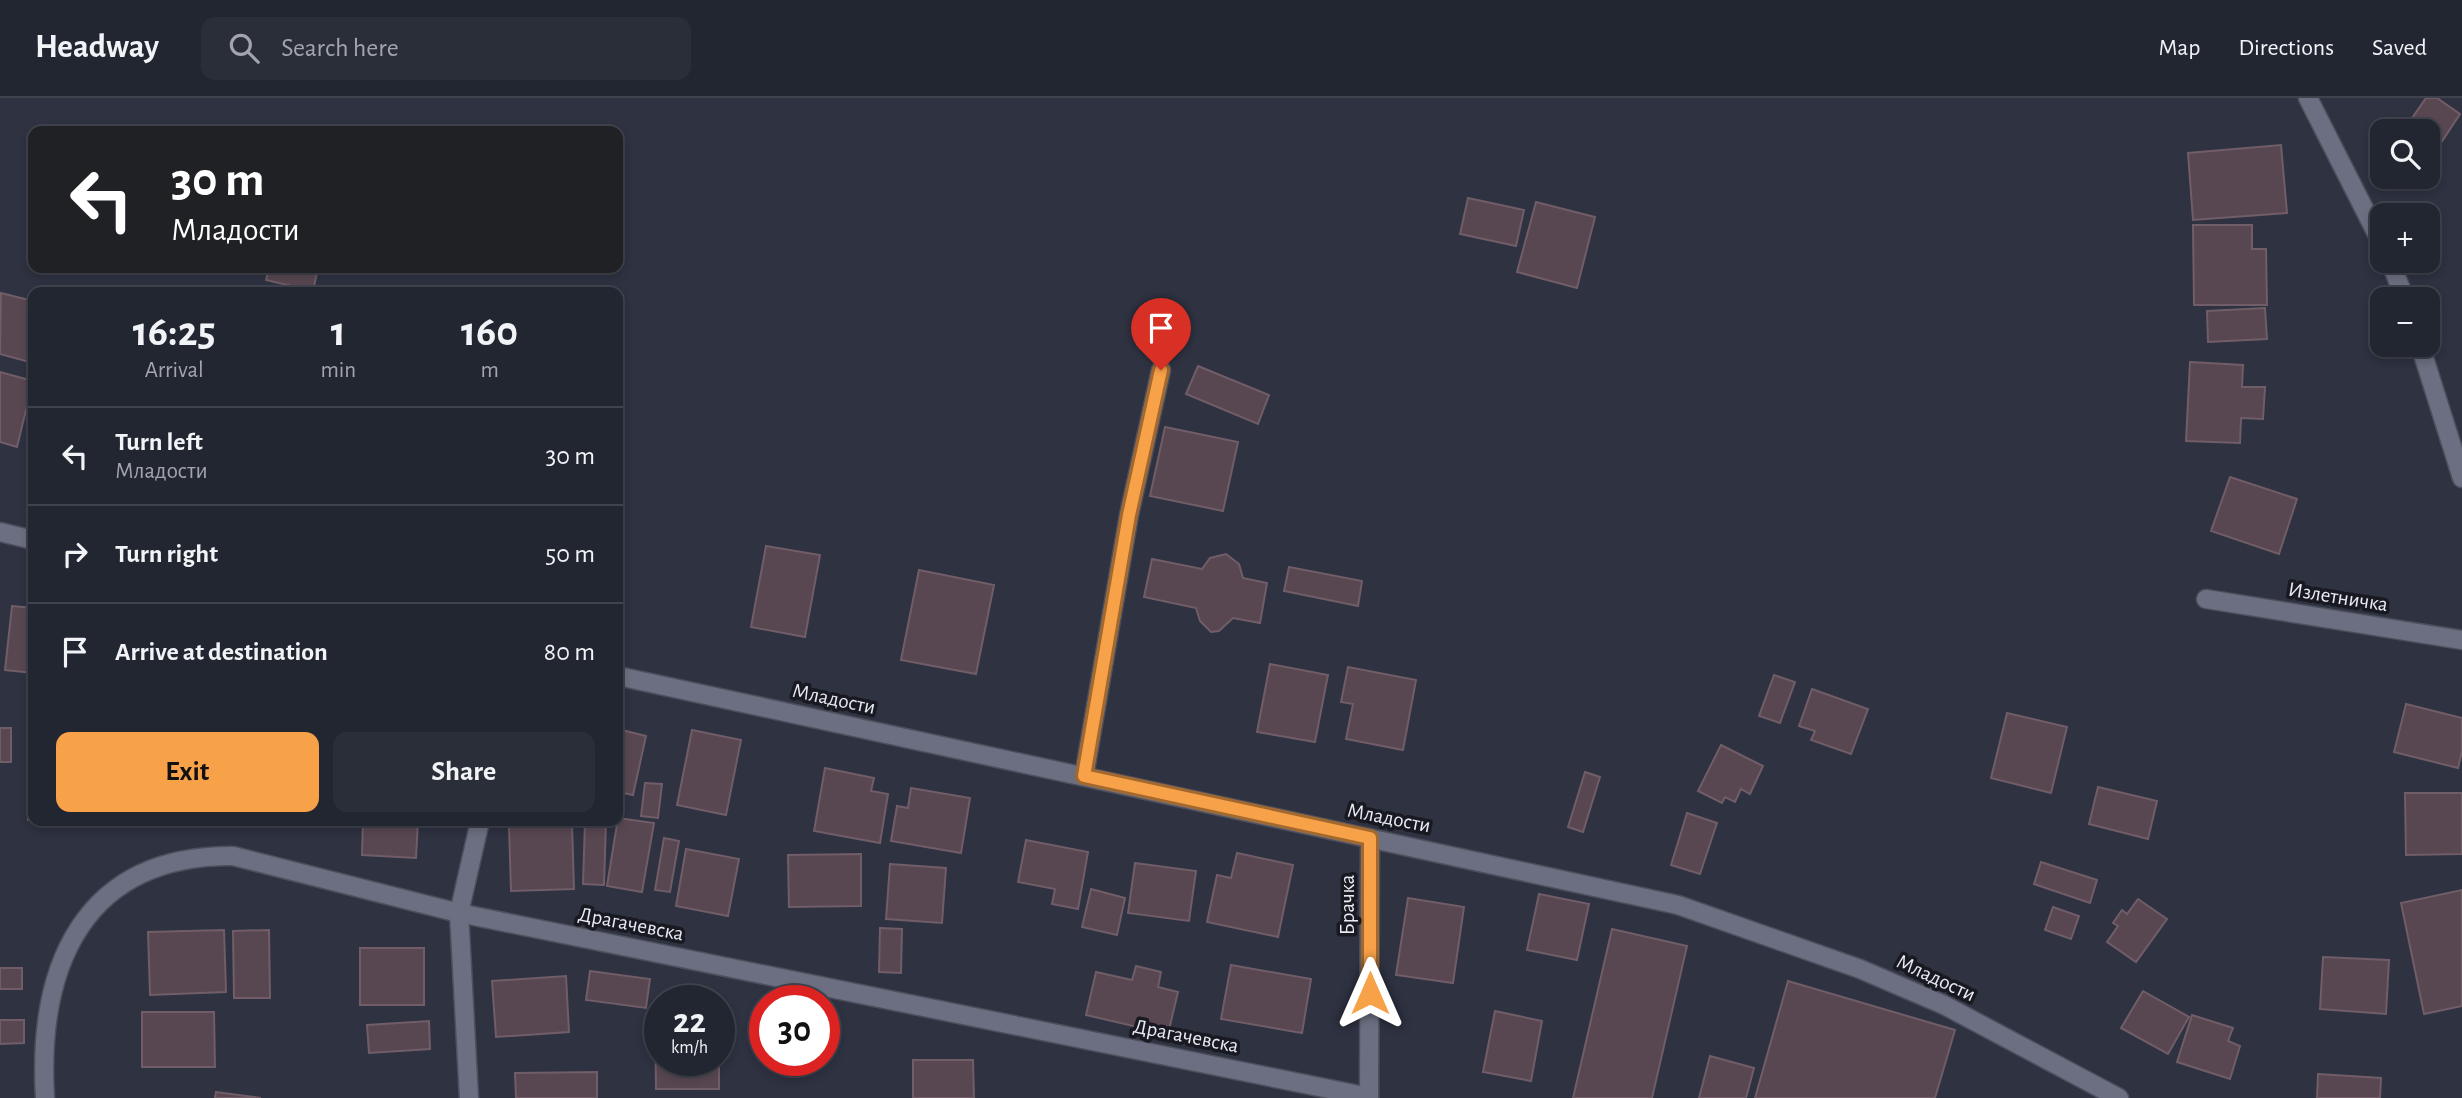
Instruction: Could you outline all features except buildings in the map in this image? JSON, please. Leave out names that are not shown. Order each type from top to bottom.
[{"type":"street","points":[[2308,98],[2370,220]]},
{"type":"street","points":[[2424,357],[2462,478]]},
{"type":"street","points":[[1084,776],[1129,515],[1161,370]]},
{"type":"street","points":[[0,532],[28,539]]},
{"type":"street","name":"Излетничка","points":[[2206,599],[2462,640]]},
{"type":"street","name":"Младости","points":[[623,677],[1678,905],[1769,935],[1944,1005],[2119,1098]]},
{"type":"street","points":[[469,1098],[459,913],[479,826]]},
{"type":"street","name":"Брачка","points":[[1369,1097],[1370,838]]},
{"type":"street","name":"Драгачевска","points":[[45,1098],[46,1031],[55,979],[67,945],[85,918],[119,887],[167,862],[197,856],[233,856],[459,913],[1369,1097]]},
{"type":"route","points":[[1161,370],[1129,515],[1084,776],[1370,838],[1370,993]]}]
